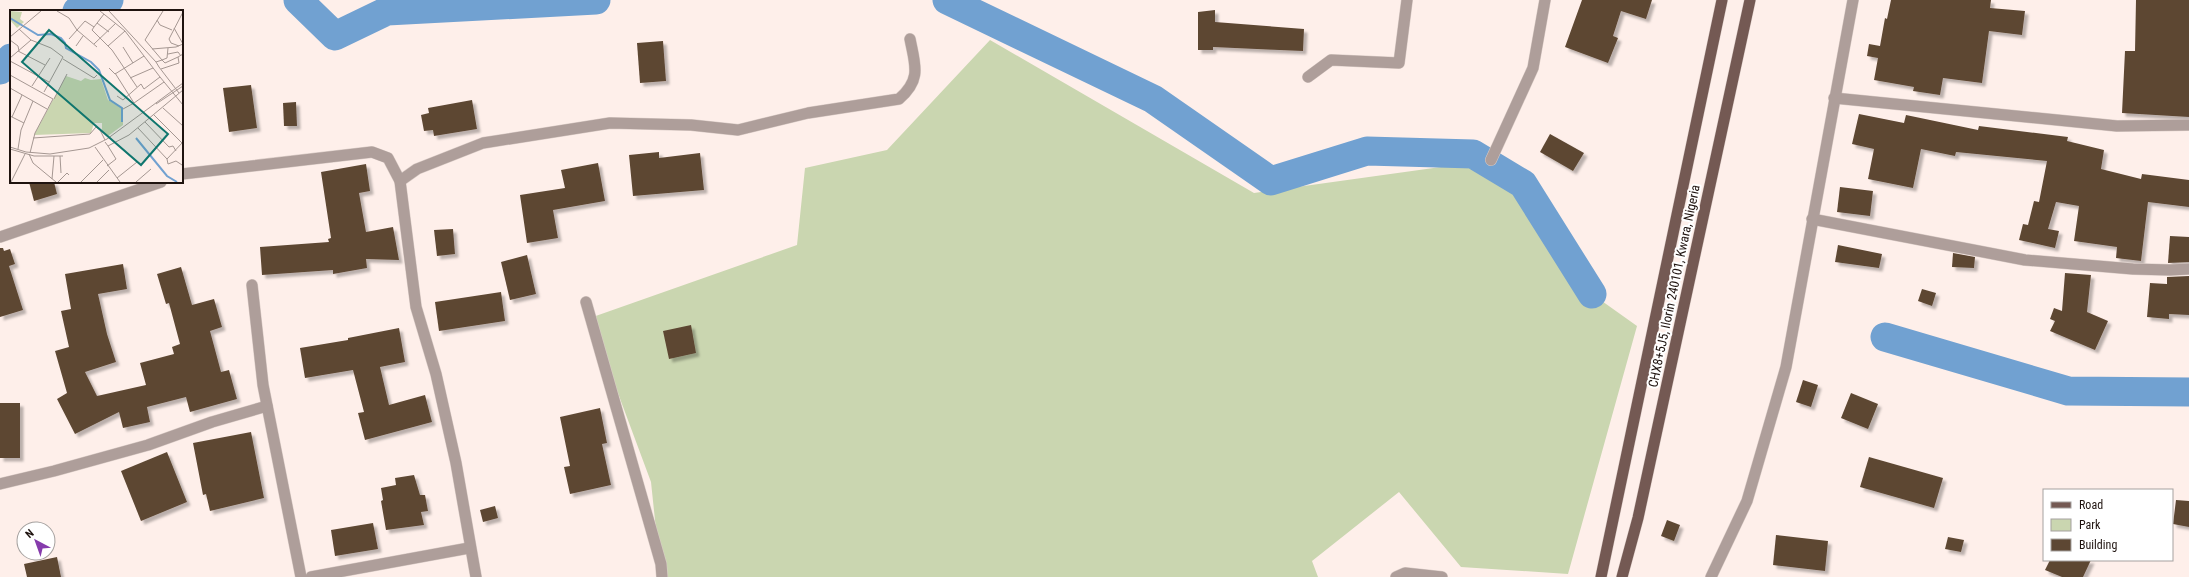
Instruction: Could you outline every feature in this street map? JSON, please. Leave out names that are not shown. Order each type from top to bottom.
[{"type":"main road","name":"CHX8+5J5, Ilorin 240101, Kwara, Nigeria","points":[[1600,577],[1722,0]]},
{"type":"main road","name":"CHX8+5J5, Ilorin 240101, Kwara, Nigeria","points":[[1622,577],[1638,518],[1750,0]]},
{"type":"street","points":[[1308,77],[1331,60],[1399,63],[1407,0]]},
{"type":"street","points":[[1491,160],[1533,68],[1545,0]]},
{"type":"street","points":[[1711,577],[1747,501],[1786,367],[1853,0]]},
{"type":"street","points":[[400,181],[417,169],[483,143],[610,123],[691,125],[738,130],[808,113],[899,99],[910,90],[916,74],[910,39]]},
{"type":"street","points":[[1834,98],[2117,126],[2189,125]]},
{"type":"street","points":[[183,174],[372,152],[388,158],[400,181],[416,307],[441,397],[456,463],[469,548],[476,577]]},
{"type":"street","points":[[0,237],[158,183]]},
{"type":"street","points":[[1812,219],[2025,260],[2133,268],[2170,270],[2189,269]]},
{"type":"street","points":[[252,285],[267,406],[301,577]]},
{"type":"street","points":[[586,302],[661,564],[662,577]]},
{"type":"street","points":[[0,484],[148,445],[212,422],[267,406]]},
{"type":"street","points":[[311,577],[469,548]]},
{"type":"street","points":[[1396,577],[1405,572],[1442,577]]},
{"type":"green space","points":[[990,40],[1254,193],[1491,160],[1592,294],[1637,326],[1568,574],[1461,567],[1399,492],[1312,561],[1318,577],[661,577],[651,482],[590,318],[797,245],[805,168],[887,150]]},
{"type":"building","points":[[1582,0],[1652,0],[1646,19],[1621,11],[1613,36],[1618,38],[1608,63],[1565,47]]},
{"type":"building","points":[[1891,0],[1991,0],[1990,8],[2025,11],[2022,35],[1989,31],[1982,83],[1943,78],[1940,95],[1913,91],[1914,87],[1874,80],[1878,58],[1867,56],[1869,44],[1880,46],[1885,18],[1887,19]]},
{"type":"building","points":[[2136,0],[2189,0],[2189,117],[2122,113],[2125,51],[2135,51]]},
{"type":"building","points":[[1215,10],[1215,22],[1304,29],[1303,51],[1213,47],[1213,50],[1198,50],[1198,12]]},
{"type":"building","points":[[663,41],[666,81],[640,83],[637,43]]},
{"type":"building","points":[[251,85],[257,128],[229,132],[223,88]]},
{"type":"building","points":[[472,100],[477,129],[434,136],[433,130],[424,131],[421,115],[429,113],[428,108]]},
{"type":"building","points":[[296,102],[297,126],[284,126],[283,103]]},
{"type":"building","points":[[1859,114],[1904,123],[1906,115],[1978,130],[1979,126],[2068,137],[2067,141],[2104,150],[2101,169],[2141,179],[2142,174],[2189,180],[2189,207],[2148,202],[2141,261],[2116,258],[2117,247],[2074,241],[2079,206],[2056,202],[2048,229],[2059,231],[2055,248],[2019,240],[2023,224],[2028,225],[2034,201],[2039,202],[2047,161],[1956,152],[1955,156],[1921,149],[1913,188],[1868,179],[1874,149],[1852,144]]},
{"type":"building","points":[[1550,134],[1584,153],[1573,171],[1540,152]]},
{"type":"building","points":[[659,152],[659,158],[700,153],[704,190],[633,196],[629,155]]},
{"type":"building","points":[[598,163],[605,201],[553,210],[558,238],[527,243],[520,195],[565,188],[561,170]]},
{"type":"building","points":[[366,164],[370,191],[359,193],[366,232],[393,227],[399,260],[366,259],[367,268],[333,274],[333,270],[262,275],[260,247],[329,242],[328,239],[331,238],[321,172]]},
{"type":"building","points":[[29,183],[54,183],[57,194],[34,201]]},
{"type":"building","points":[[1840,187],[1873,191],[1870,216],[1837,212]]},
{"type":"building","points":[[453,229],[455,254],[437,256],[434,230]]},
{"type":"building","points":[[2170,236],[2189,237],[2189,262],[2168,263]]},
{"type":"building","points":[[1838,245],[1882,254],[1879,268],[1835,262]]},
{"type":"building","points":[[0,248],[3,248],[4,251],[10,249],[15,264],[9,266],[23,310],[0,317]]},
{"type":"building","points":[[1953,253],[1975,257],[1974,268],[1952,267]]},
{"type":"building","points":[[527,255],[536,294],[510,300],[501,262]]},
{"type":"building","points":[[123,264],[127,289],[98,294],[107,334],[116,362],[85,372],[97,396],[146,385],[140,363],[174,354],[172,347],[180,344],[169,303],[166,304],[157,274],[181,267],[192,305],[214,299],[222,327],[210,331],[221,372],[229,370],[237,399],[190,412],[186,397],[147,407],[150,422],[123,428],[119,412],[75,434],[57,399],[67,393],[55,351],[69,347],[61,311],[71,309],[65,274]]},
{"type":"building","points":[[2065,273],[2091,275],[2087,312],[2108,321],[2095,350],[2050,331],[2055,321],[2050,319],[2054,308],[2062,311]]},
{"type":"building","points":[[2189,276],[2189,315],[2169,314],[2169,319],[2147,317],[2150,283],[2167,284],[2167,277]]},
{"type":"building","points":[[1922,289],[1936,293],[1932,306],[1918,301]]},
{"type":"building","points":[[501,292],[505,321],[439,331],[435,302]]},
{"type":"building","points":[[691,325],[696,353],[669,359],[663,331]]},
{"type":"building","points":[[399,328],[405,362],[380,367],[389,405],[425,395],[432,422],[365,440],[358,413],[364,412],[353,370],[305,378],[300,348],[348,340],[348,338]]},
{"type":"building","points":[[1803,380],[1818,385],[1811,407],[1796,402]]},
{"type":"building","points":[[1851,393],[1878,404],[1868,429],[1841,418]]},
{"type":"building","points":[[0,403],[20,403],[20,458],[0,458]]},
{"type":"building","points":[[600,408],[607,443],[602,444],[611,485],[570,494],[564,467],[570,466],[560,417]]},
{"type":"building","points":[[251,432],[264,498],[210,511],[206,494],[203,495],[193,443]]},
{"type":"building","points":[[167,452],[187,502],[141,521],[121,471]]},
{"type":"building","points":[[1869,457],[1943,478],[1934,508],[1860,487]]},
{"type":"building","points":[[414,475],[420,495],[425,495],[428,511],[421,512],[424,525],[386,530],[381,501],[383,500],[381,488],[396,485],[395,478]]},
{"type":"building","points":[[2176,500],[2189,501],[2189,527],[2173,524]]},
{"type":"building","points":[[495,506],[498,518],[483,522],[480,510]]},
{"type":"building","points":[[1667,520],[1680,525],[1674,541],[1661,536]]},
{"type":"building","points":[[373,523],[378,549],[335,556],[331,530]]},
{"type":"building","points":[[1776,535],[1828,541],[1825,571],[1773,565]]},
{"type":"building","points":[[1948,537],[1964,540],[1961,552],[1945,549]]},
{"type":"building","points":[[56,557],[61,577],[27,577],[24,564],[38,561],[56,561]]},
{"type":"building","points":[[2050,561],[2091,561],[2083,577],[2062,577],[2045,570]]},
{"type":"waterway","points":[[80,10],[109,0]]},
{"type":"waterway","points":[[298,0],[335,36],[387,11],[596,0]]},
{"type":"waterway","points":[[947,0],[1153,99],[1271,181],[1367,151],[1473,154],[1523,184],[1592,294]]},
{"type":"waterway","points":[[0,70],[10,59]]},
{"type":"waterway","points":[[1885,337],[2068,391],[2189,392]]}]
